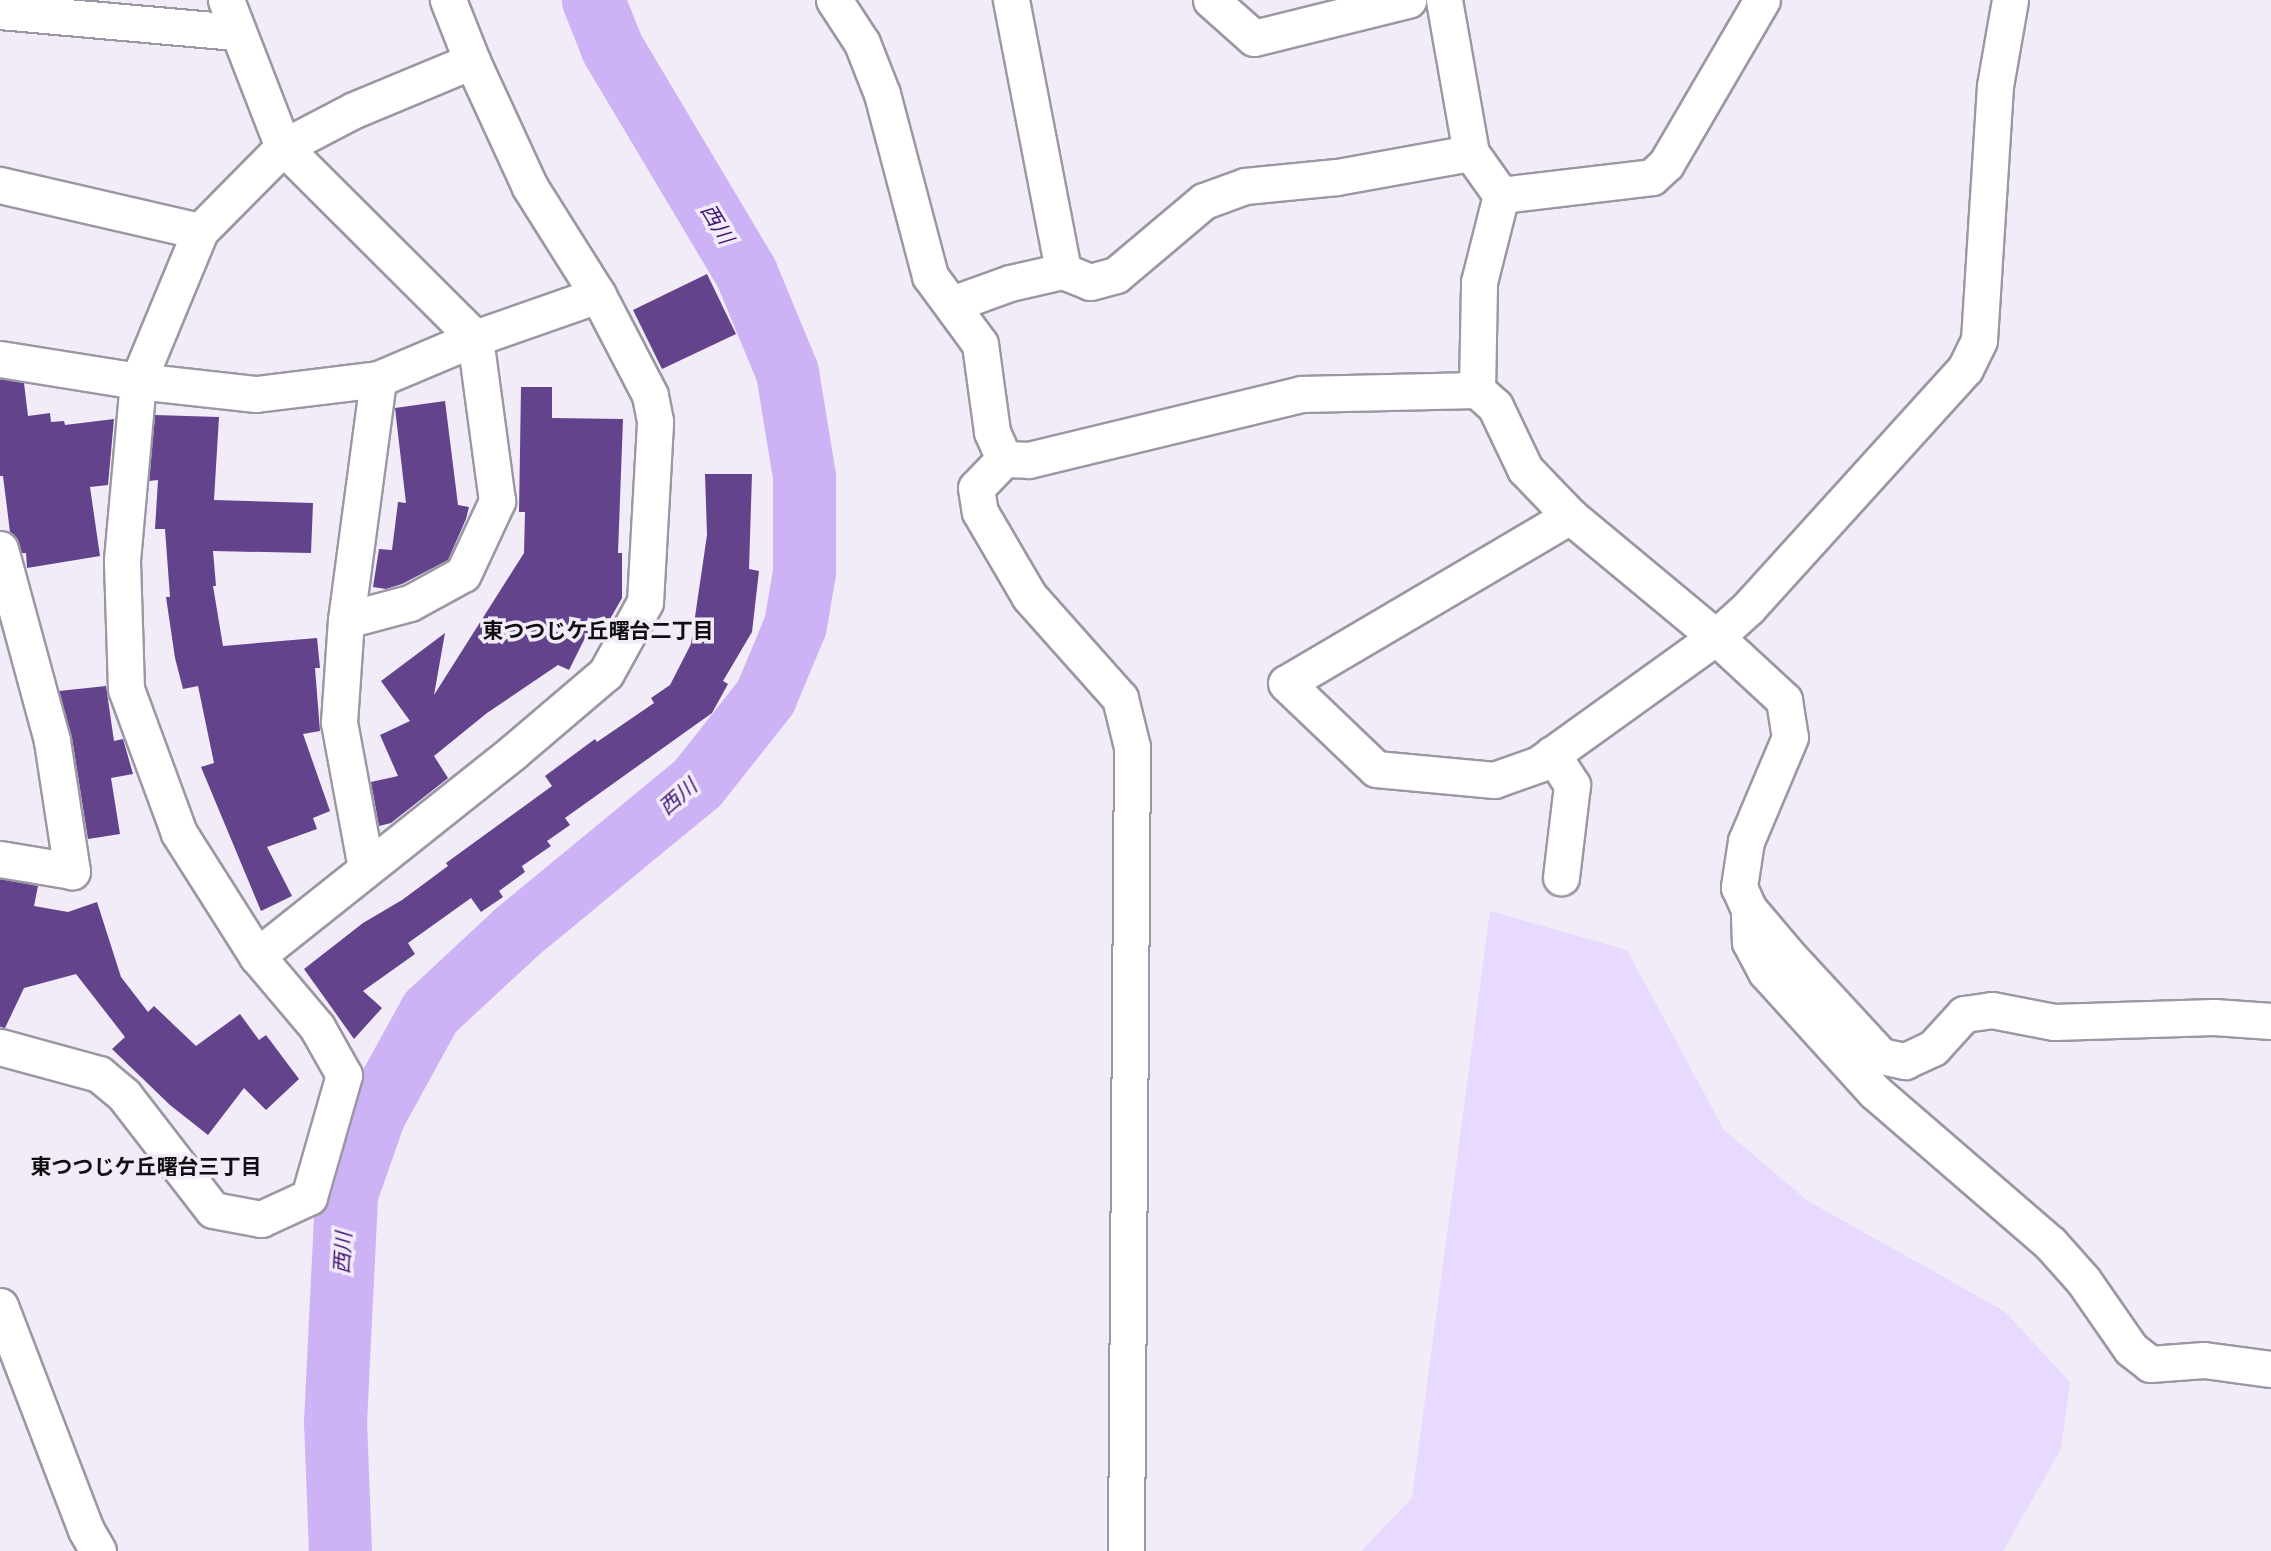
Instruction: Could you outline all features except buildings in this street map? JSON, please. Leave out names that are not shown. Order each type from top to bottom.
[{"type":"street","points":[[257,957],[512,753],[606,673],[645,602],[655,421],[650,395],[598,295],[530,187],[472,61],[448,0]]},
{"type":"street","points":[[834,0],[862,43],[882,94],[930,276],[980,344],[992,432],[1004,459]]},
{"type":"street","points":[[1011,0],[1062,271]]},
{"type":"street","points":[[1211,0],[1254,38],[1408,0]]},
{"type":"street","points":[[1444,0],[1471,153],[1501,194]]},
{"type":"street","points":[[1501,194],[1652,177],[1666,164],[1762,0]]},
{"type":"street","points":[[1570,516],[1286,683],[1376,769],[1494,780],[1539,764],[1716,637],[1748,608],[1965,369],[1979,340],[1995,86],[2010,0]]},
{"type":"street","points":[[0,11],[231,16],[283,147],[475,338],[498,501],[463,574],[410,603],[346,620]]},
{"type":"street","points":[[0,1046],[99,1074],[124,1095],[213,1210],[261,1219],[309,1197],[344,1075],[317,1027],[257,957],[179,833],[126,689],[122,560],[138,381],[200,231],[283,147],[354,110],[472,61]]},
{"type":"street","points":[[952,304],[1010,283],[1062,271],[1090,282],[1116,275],[1203,201],[1245,186],[1337,177],[1471,153]]},
{"type":"street","points":[[0,185],[200,231]]},
{"type":"street","points":[[1477,390],[1479,282],[1501,194]]},
{"type":"street","points":[[0,359],[138,381],[256,394],[378,379],[475,338],[598,295]]},
{"type":"street","points":[[366,868],[339,722],[346,620],[378,379]]},
{"type":"street","points":[[1126,1551],[1132,747],[1120,698],[1029,596],[980,512],[976,488],[1004,459],[1030,460],[1301,394],[1477,390],[1495,406],[1525,469],[1570,516],[1716,637],[1784,700],[1790,737],[1746,841],[1739,887],[1749,909],[1881,1056],[1906,1061],[1933,1048],[1964,1014],[1992,1010],[2054,1022],[2214,1017],[2271,1021]]},
{"type":"street","points":[[0,549],[14,646],[52,741],[72,871],[0,859]]},
{"type":"street","points":[[1552,754],[1572,785],[1561,877]]},
{"type":"street","points":[[1749,909],[1750,942],[1766,972],[1875,1092],[2050,1243],[2083,1280],[2131,1349],[2150,1364],[2204,1360],[2271,1369]]},
{"type":"street","points":[[0,1306],[86,1530],[98,1551]]},
{"type":"shaded area","points":[[1490,911],[1627,950],[1724,1130],[1808,1201],[2004,1311],[2070,1382],[2061,1449],[2003,1551],[1361,1551],[1412,1498]]},
{"type":"waterway","name":"西川","points":[[340,1551],[335,1422],[346,1194],[374,1114],[430,1012],[516,932],[697,783],[765,697],[795,625],[804,572],[804,476],[787,372],[746,273],[612,48],[593,0]]},
{"type":"district","name":"東つつじケ丘曙台二丁目","points":[[598,631]]},
{"type":"district","name":"東つつじケ丘曙台三丁目","points":[[146,1167]]}]
